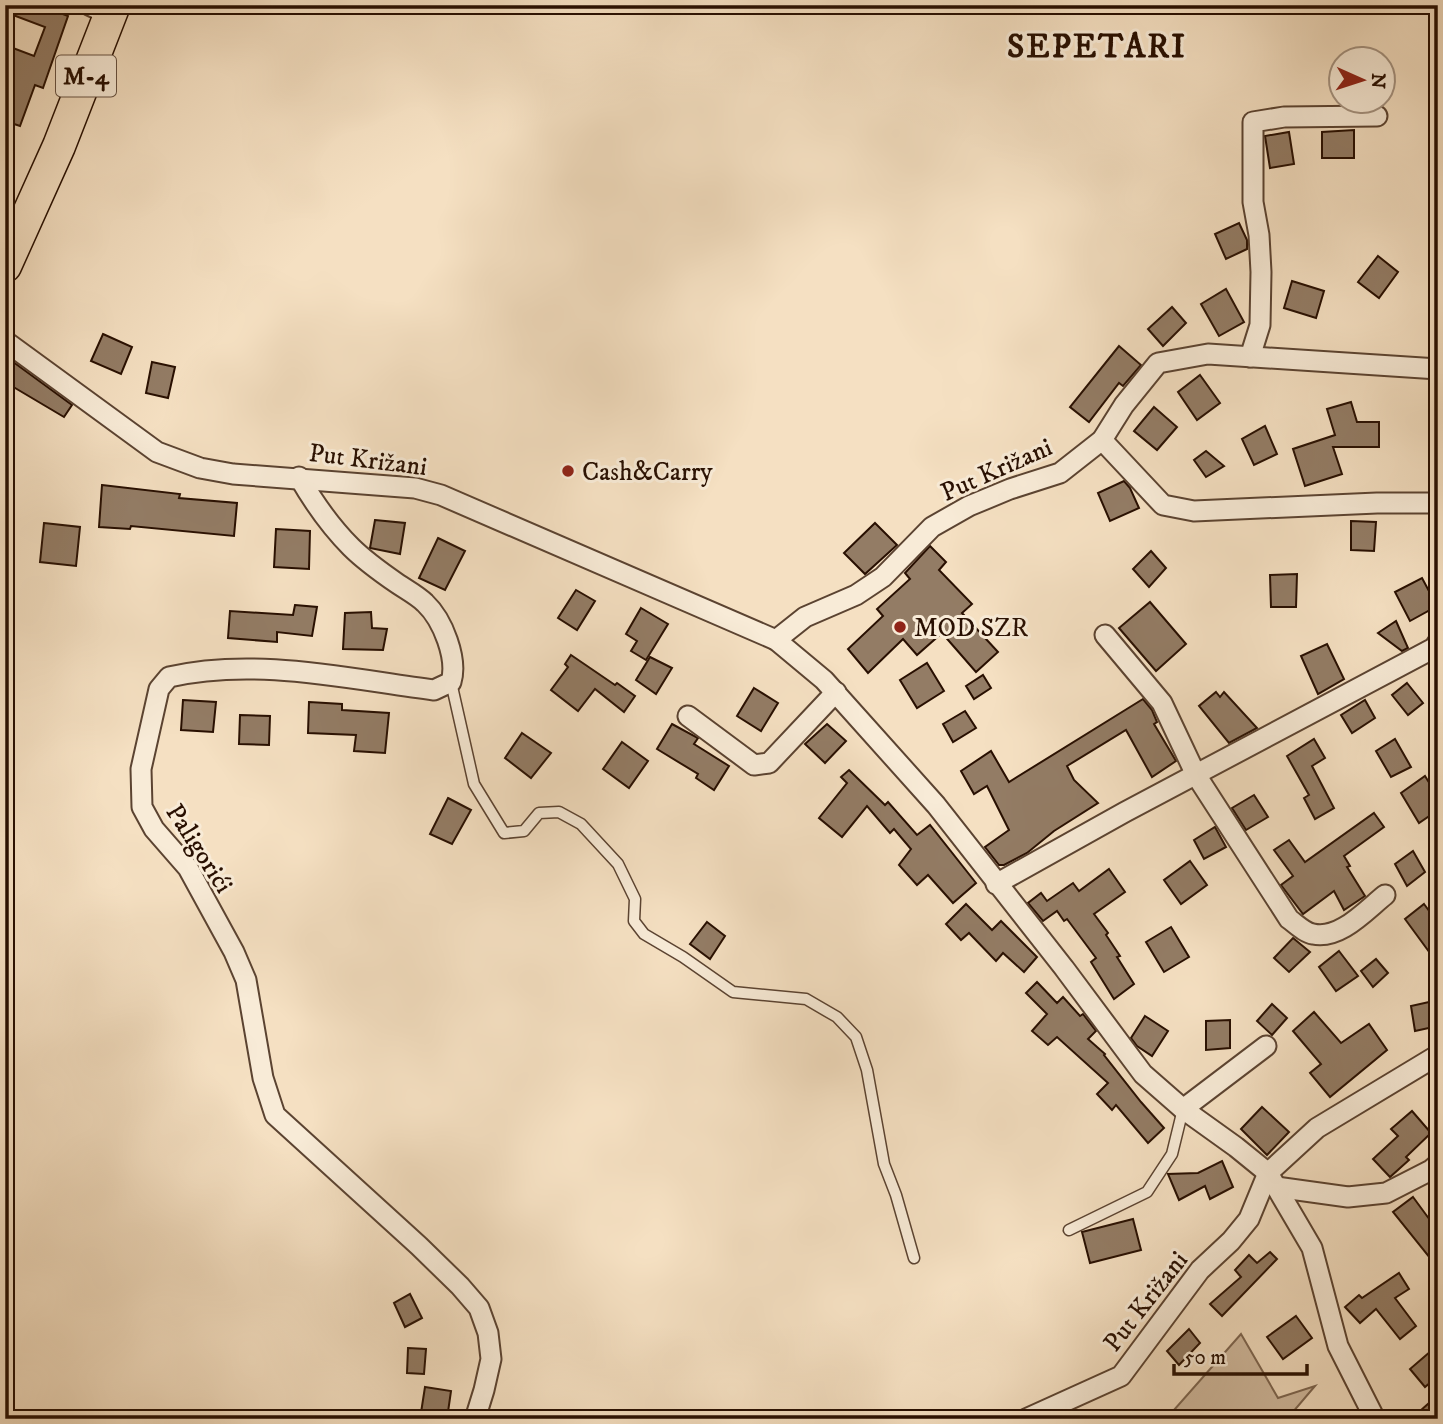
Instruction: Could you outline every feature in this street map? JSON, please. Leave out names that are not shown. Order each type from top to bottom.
[{"type":"main road","name":"M-4","points":[[7,258],[59,146],[104,8]]},
{"type":"street","points":[[1250,357],[1260,325],[1261,272],[1259,235],[1253,202],[1253,121],[1284,117],[1377,116]]},
{"type":"street","name":"Put Križani","points":[[5,341],[157,452],[200,468],[233,474],[415,488],[441,495],[776,640],[836,692],[936,805],[1143,1074],[1183,1109],[1236,1147],[1272,1180],[1312,1248],[1338,1346],[1375,1419]]},
{"type":"street","name":"Put Križani","points":[[776,640],[805,617],[856,595],[883,577],[932,527],[969,506],[1060,472],[1102,440],[1158,363],[1208,354],[1438,369]]},
{"type":"street","points":[[1102,440],[1163,505],[1194,511],[1438,503]]},
{"type":"street","points":[[299,477],[318,510],[351,547],[386,576],[426,603],[444,632],[452,653],[454,670],[450,682]]},
{"type":"street","points":[[1105,635],[1162,703],[1196,775],[1289,919],[1311,934],[1325,935],[1342,929],[1385,895]]},
{"type":"street","points":[[996,884],[1434,648],[1438,642]]},
{"type":"street","name":"Paligorići","points":[[450,682],[434,690],[282,671],[232,669],[169,677],[159,689],[141,769],[142,807],[153,829],[188,868],[234,951],[246,979],[263,1078],[275,1115],[419,1246],[479,1308],[488,1333],[491,1359],[485,1390],[475,1419]]},
{"type":"street","points":[[688,716],[754,765],[769,763],[836,692]]},
{"type":"street","points":[[1183,1109],[1266,1046]]},
{"type":"street","name":"Put Križani","points":[[1026,1419],[1121,1376],[1200,1270],[1231,1241],[1249,1219],[1272,1180],[1317,1128],[1438,1055]]},
{"type":"street","points":[[1272,1180],[1349,1197],[1387,1193],[1438,1164]]},
{"type":"lane","points":[[450,682],[474,784],[504,833],[524,831],[539,813],[559,812],[581,824],[618,864],[635,899],[634,921],[644,934],[733,992],[806,999],[837,1017],[856,1037],[867,1070],[884,1164],[914,1258]]},
{"type":"lane","points":[[1069,1230],[1147,1192],[1172,1154],[1183,1109]]},
{"type":"shaded area","points":[[1241,1334],[1278,1398],[1315,1386],[1287,1419],[1166,1419]]},
{"type":"building","points":[[5,5],[40,5],[68,16],[43,88],[35,85],[20,126],[5,121],[5,92],[11,77],[5,75],[5,45],[34,56],[45,27],[5,12]]},
{"type":"building","points":[[1354,130],[1354,158],[1322,158],[1322,132]]},
{"type":"building","points":[[1289,132],[1294,164],[1270,168],[1265,136]]},
{"type":"building","points":[[1239,223],[1247,240],[1247,249],[1226,259],[1215,234]]},
{"type":"building","points":[[1378,256],[1398,272],[1379,298],[1358,282]]},
{"type":"building","points":[[1292,281],[1324,291],[1316,318],[1284,308]]},
{"type":"building","points":[[1226,289],[1244,322],[1219,336],[1201,304]]},
{"type":"building","points":[[1172,307],[1186,323],[1163,346],[1148,329]]},
{"type":"building","points":[[103,334],[132,347],[121,374],[91,361]]},
{"type":"building","points":[[1119,346],[1141,365],[1123,386],[1119,383],[1089,422],[1070,407]]},
{"type":"building","points":[[5,356],[72,405],[64,417],[5,382]]},
{"type":"building","points":[[152,362],[175,367],[168,398],[146,393]]},
{"type":"building","points":[[1200,375],[1220,403],[1197,420],[1178,392]]},
{"type":"building","points":[[1351,402],[1357,422],[1379,422],[1379,447],[1333,447],[1342,474],[1305,486],[1293,449],[1335,435],[1327,409]]},
{"type":"building","points":[[1154,407],[1177,427],[1157,450],[1134,431]]},
{"type":"building","points":[[1265,426],[1277,454],[1254,465],[1242,439]]},
{"type":"building","points":[[1206,451],[1224,466],[1206,477],[1194,460]]},
{"type":"building","points":[[1124,481],[1139,508],[1110,521],[1098,493]]},
{"type":"building","points":[[102,485],[180,494],[179,498],[237,503],[234,536],[131,526],[130,529],[99,527]]},
{"type":"building","points":[[375,520],[405,523],[400,554],[370,548]]},
{"type":"building","points":[[1351,521],[1376,522],[1374,551],[1351,550]]},
{"type":"building","points":[[44,523],[80,527],[76,566],[40,562]]},
{"type":"building","points":[[875,523],[897,545],[865,574],[844,553]]},
{"type":"building","points":[[276,529],[310,531],[309,569],[274,567]]},
{"type":"building","points":[[438,538],[465,551],[445,590],[419,578]]},
{"type":"building","points":[[930,546],[946,562],[939,570],[972,604],[962,613],[998,652],[976,672],[942,633],[917,655],[903,639],[868,673],[848,649],[883,616],[877,609],[910,579],[905,573]]},
{"type":"building","points":[[1151,551],[1166,568],[1149,587],[1133,569]]},
{"type":"building","points":[[1297,574],[1296,607],[1271,607],[1270,575]]},
{"type":"building","points":[[1422,578],[1437,606],[1410,621],[1395,592]]},
{"type":"building","points":[[576,590],[595,601],[577,630],[558,618]]},
{"type":"building","points":[[1150,602],[1186,644],[1156,671],[1119,628]]},
{"type":"building","points":[[295,605],[317,607],[312,636],[277,632],[277,642],[228,638],[230,611],[293,615]]},
{"type":"building","points":[[641,608],[668,624],[646,660],[631,651],[637,641],[626,634]]},
{"type":"building","points":[[371,612],[372,628],[387,629],[383,650],[343,649],[345,613]]},
{"type":"building","points":[[1396,621],[1408,648],[1402,651],[1378,633]]},
{"type":"building","points":[[1327,644],[1344,679],[1318,694],[1301,656]]},
{"type":"building","points":[[571,655],[635,696],[624,712],[595,689],[578,711],[551,690],[568,667],[565,664]]},
{"type":"building","points":[[650,657],[672,668],[656,694],[636,680]]},
{"type":"building","points":[[927,663],[944,691],[917,708],[900,680]]},
{"type":"building","points":[[983,675],[991,688],[974,699],[966,686]]},
{"type":"building","points":[[1407,683],[1423,703],[1408,715],[1392,695]]},
{"type":"building","points":[[754,688],[778,703],[761,731],[737,716]]},
{"type":"building","points":[[1216,692],[1220,697],[1224,692],[1257,728],[1229,743],[1199,706]]},
{"type":"building","points":[[1143,699],[1152,710],[1157,722],[1154,724],[1176,761],[1152,777],[1126,730],[1067,766],[1074,780],[1098,803],[1054,831],[1027,853],[999,865],[985,847],[1009,830],[987,786],[974,794],[961,771],[991,751],[1009,782]]},
{"type":"building","points":[[183,700],[216,702],[213,732],[181,730]]},
{"type":"building","points":[[1365,700],[1375,718],[1352,733],[1341,715]]},
{"type":"building","points":[[309,702],[342,704],[342,710],[389,713],[385,753],[354,751],[356,735],[308,733]]},
{"type":"building","points":[[965,711],[976,728],[953,742],[943,724]]},
{"type":"building","points":[[240,715],[270,716],[269,745],[239,744]]},
{"type":"building","points":[[672,724],[698,738],[694,744],[729,766],[714,790],[696,778],[698,774],[657,749]]},
{"type":"building","points":[[827,724],[846,741],[825,763],[805,744]]},
{"type":"building","points":[[522,733],[551,753],[531,778],[505,758]]},
{"type":"building","points":[[1314,739],[1325,758],[1312,766],[1334,808],[1315,819],[1304,798],[1309,795],[1287,756]]},
{"type":"building","points":[[1395,739],[1411,767],[1391,777],[1376,751]]},
{"type":"building","points":[[622,742],[648,761],[629,788],[603,769]]},
{"type":"building","points":[[849,770],[885,805],[888,802],[917,835],[930,825],[976,883],[953,903],[928,875],[917,885],[899,865],[911,849],[894,829],[890,833],[867,806],[842,837],[819,818],[847,783],[841,777]]},
{"type":"building","points":[[1425,776],[1438,797],[1438,810],[1419,823],[1401,793]]},
{"type":"building","points":[[1254,795],[1268,817],[1246,830],[1232,808]]},
{"type":"building","points":[[448,798],[471,810],[452,844],[430,834]]},
{"type":"building","points":[[1374,813],[1384,827],[1344,856],[1350,866],[1347,867],[1365,896],[1344,910],[1334,891],[1303,914],[1281,885],[1293,876],[1274,850],[1289,840],[1305,862]]},
{"type":"building","points":[[1215,827],[1226,847],[1204,859],[1194,840]]},
{"type":"building","points":[[1413,851],[1425,872],[1407,886],[1395,864]]},
{"type":"building","points":[[1190,861],[1207,885],[1181,904],[1164,880]]},
{"type":"building","points":[[1109,869],[1125,892],[1094,914],[1108,933],[1106,935],[1120,956],[1117,957],[1134,984],[1114,999],[1091,962],[1096,958],[1067,919],[1064,921],[1057,911],[1043,921],[1028,903],[1041,893],[1047,901],[1073,883],[1079,891]]},
{"type":"building","points":[[966,904],[992,930],[1001,921],[1037,957],[1024,972],[1003,953],[996,961],[969,933],[961,940],[946,924]]},
{"type":"building","points":[[1424,904],[1438,923],[1438,964],[1405,919]]},
{"type":"building","points":[[707,922],[725,936],[710,959],[690,944]]},
{"type":"building","points":[[1171,927],[1189,957],[1164,972],[1146,942]]},
{"type":"building","points":[[1293,938],[1310,952],[1289,972],[1274,958]]},
{"type":"building","points":[[1339,951],[1358,976],[1336,991],[1319,967]]},
{"type":"building","points":[[1376,959],[1388,973],[1373,987],[1361,971]]},
{"type":"building","points":[[1037,982],[1057,1003],[1063,997],[1080,1016],[1083,1014],[1096,1031],[1088,1039],[1105,1054],[1164,1128],[1148,1143],[1116,1105],[1112,1110],[1097,1094],[1108,1083],[1057,1037],[1048,1045],[1032,1031],[1047,1014],[1026,993]]},
{"type":"building","points":[[1438,1000],[1438,1026],[1415,1031],[1411,1006]]},
{"type":"building","points":[[1272,1004],[1287,1018],[1272,1035],[1257,1021]]},
{"type":"building","points":[[1314,1012],[1341,1043],[1369,1024],[1387,1050],[1330,1097],[1310,1073],[1321,1064],[1293,1031]]},
{"type":"building","points":[[1145,1016],[1168,1031],[1152,1056],[1137,1046],[1131,1038]]},
{"type":"building","points":[[1230,1020],[1230,1048],[1206,1050],[1206,1021]]},
{"type":"building","points":[[1262,1107],[1289,1132],[1267,1155],[1241,1129]]},
{"type":"building","points":[[1412,1111],[1431,1133],[1406,1157],[1409,1160],[1390,1177],[1373,1159],[1398,1136],[1391,1129]]},
{"type":"building","points":[[1222,1161],[1233,1187],[1210,1199],[1205,1186],[1179,1200],[1168,1174],[1198,1173]]},
{"type":"building","points":[[1413,1197],[1438,1231],[1438,1268],[1393,1212]]},
{"type":"building","points":[[1133,1219],[1141,1250],[1090,1263],[1082,1232]]},
{"type":"building","points":[[1270,1252],[1277,1259],[1222,1316],[1210,1304],[1241,1277],[1235,1270],[1249,1255],[1257,1263]]},
{"type":"building","points":[[1399,1273],[1409,1289],[1395,1298],[1416,1326],[1400,1339],[1376,1309],[1360,1323],[1345,1307],[1359,1295],[1362,1298]]},
{"type":"building","points":[[410,1294],[422,1318],[405,1327],[394,1303]]},
{"type":"building","points":[[1296,1316],[1312,1338],[1283,1359],[1267,1337]]},
{"type":"building","points":[[1189,1329],[1200,1343],[1179,1365],[1167,1351]]},
{"type":"building","points":[[1438,1345],[1438,1376],[1425,1387],[1410,1369]]},
{"type":"building","points":[[408,1348],[426,1349],[424,1374],[407,1373]]},
{"type":"building","points":[[425,1387],[451,1391],[447,1419],[420,1419]]},
{"type":"building","points":[[1438,1395],[1438,1419],[1411,1419]]},
{"type":"place","name":"Cash&Carry","points":[[568,471]]},
{"type":"place","name":"MOD SZR","points":[[900,627]]},
{"type":"district","name":"SEPETARI","points":[[1097,45]]}]
